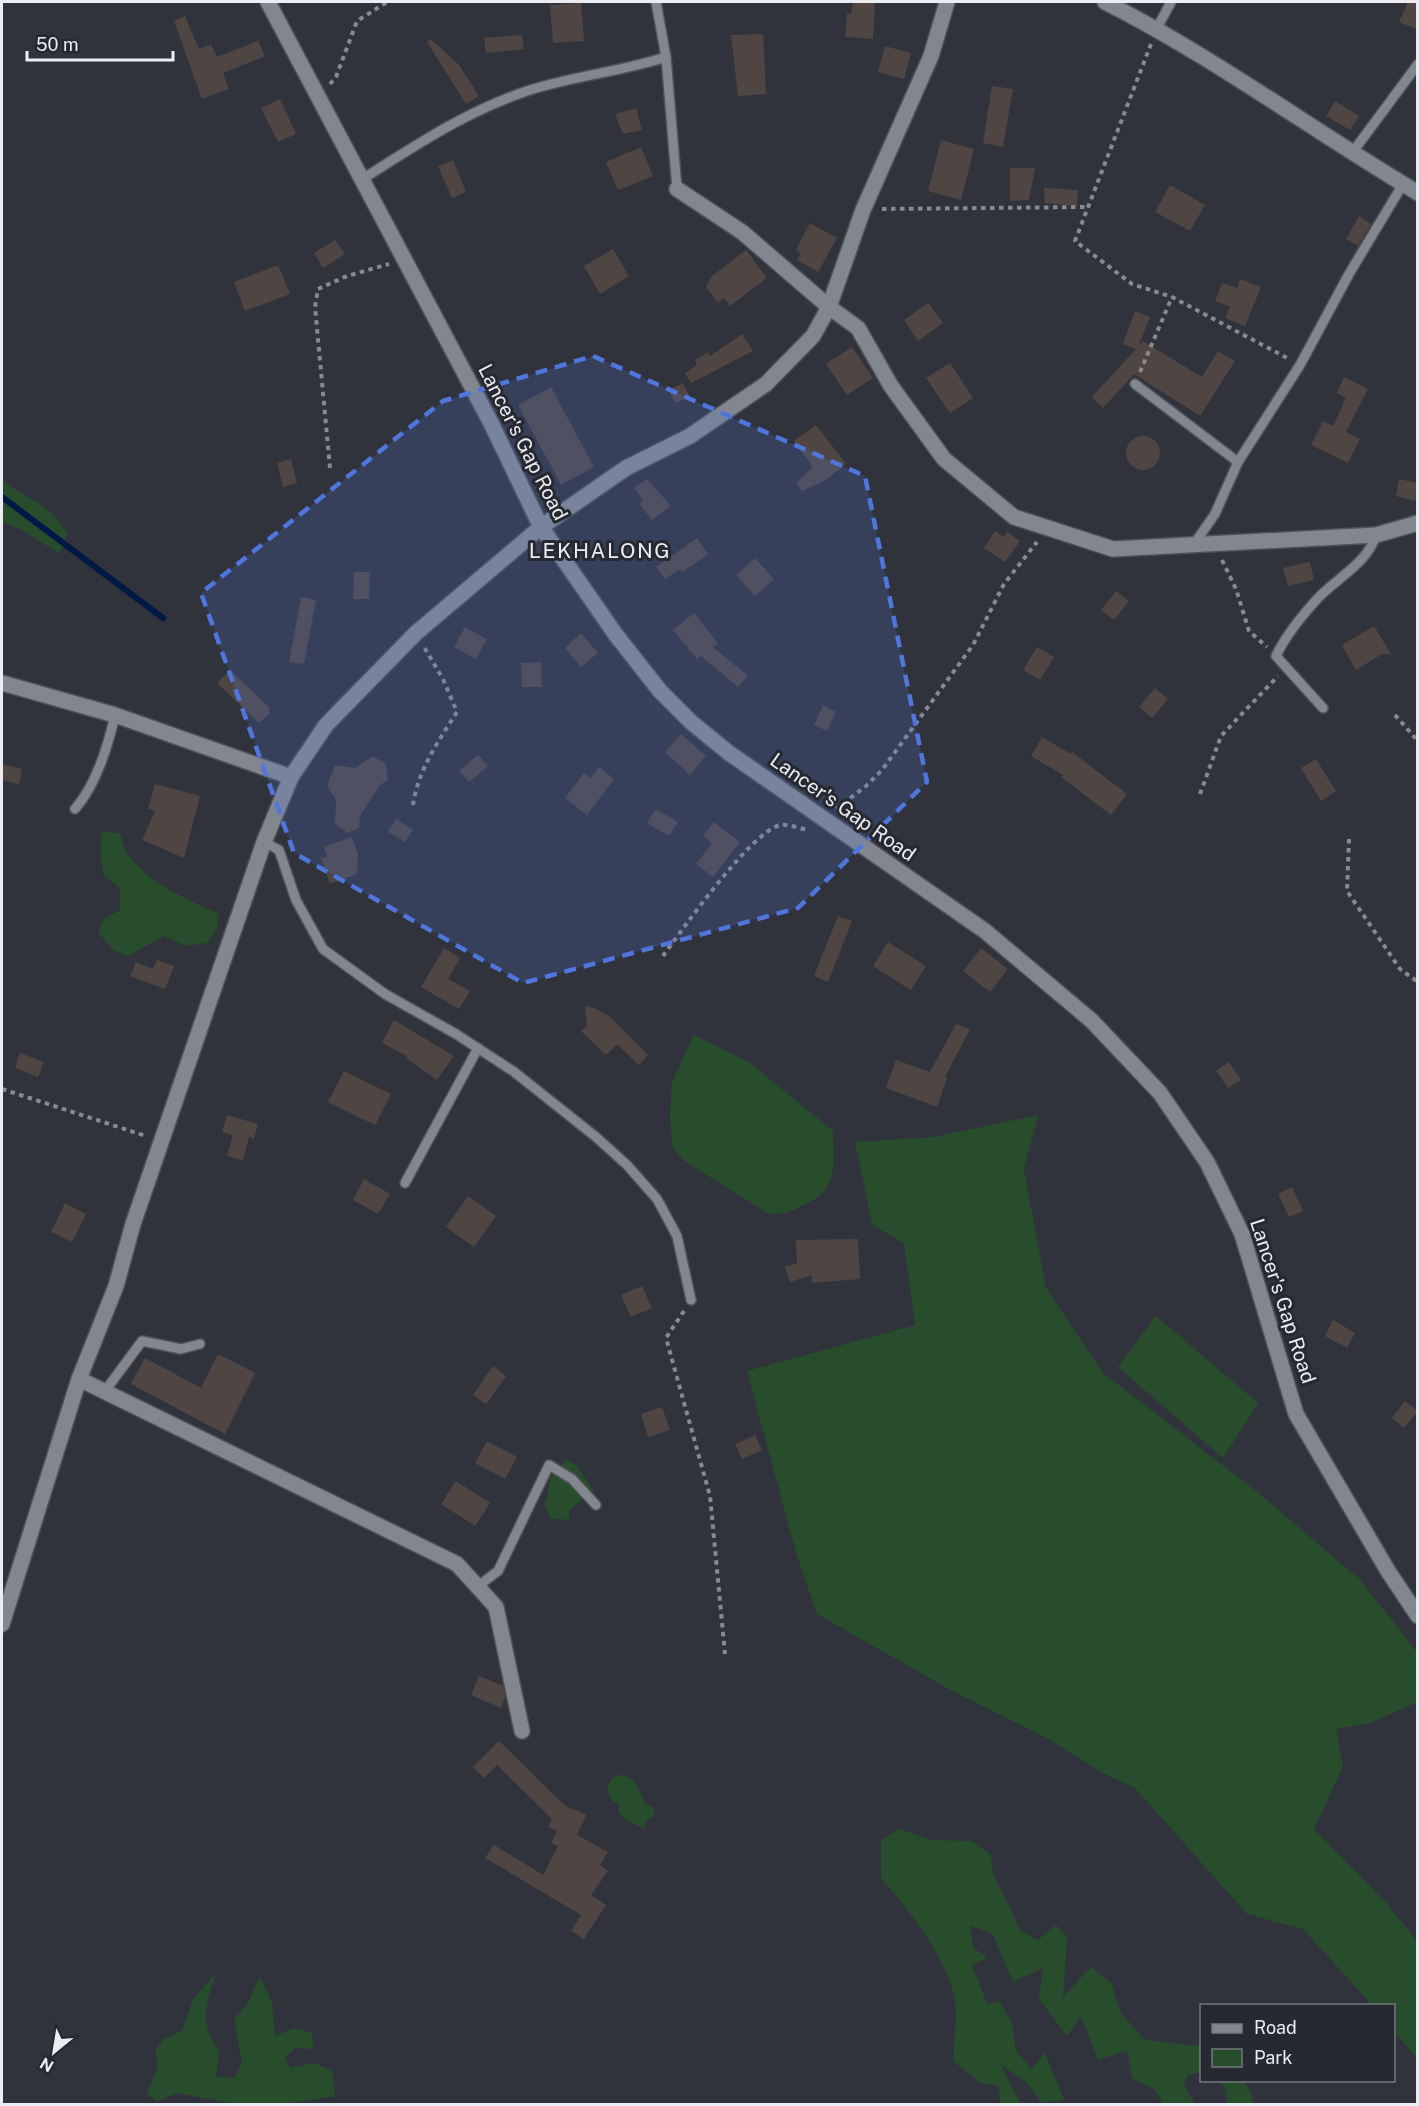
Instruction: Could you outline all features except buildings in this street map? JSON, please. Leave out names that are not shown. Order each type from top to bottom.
[{"type":"street","name":"Lancer's Gap Road","points":[[268,2],[491,423],[541,526],[616,634],[660,691],[691,722],[729,753],[985,931],[1092,1021],[1160,1094],[1207,1162],[1242,1234],[1296,1414],[1418,1616]]},
{"type":"street","points":[[2,1624],[79,1379],[116,1286],[161,1141],[264,842],[291,777],[326,725],[416,633],[541,526],[626,468],[690,436],[766,384],[813,336],[829,307],[863,210],[931,56],[947,2]]},
{"type":"street","points":[[1105,2],[1157,28],[1226,69],[1352,153],[1418,193]]},
{"type":"street","points":[[677,189],[741,232],[829,307],[858,328],[891,386],[944,459],[1014,517],[1113,549],[1376,535],[1418,523]]},
{"type":"street","points":[[2,683],[116,715],[291,777]]},
{"type":"street","points":[[79,1379],[457,1564],[496,1607],[522,1731]]},
{"type":"lane","points":[[656,2],[666,57],[677,189]]},
{"type":"lane","points":[[1157,28],[1171,2]]},
{"type":"lane","points":[[361,180],[464,115],[529,90],[631,69],[666,57]]},
{"type":"lane","points":[[1352,153],[1418,64]]},
{"type":"lane","points":[[1194,544],[1215,514],[1238,462],[1300,365],[1349,274],[1403,184]]},
{"type":"lane","points":[[1136,384],[1238,462]]},
{"type":"lane","points":[[1323,708],[1276,656],[1285,636],[1321,596],[1372,550],[1376,535]]},
{"type":"lane","points":[[75,809],[84,798],[111,734],[116,715]]},
{"type":"lane","points":[[264,842],[279,850],[296,900],[323,949],[385,994],[513,1071],[596,1137],[627,1165],[657,1199],[677,1236],[691,1300]]},
{"type":"lane","points":[[405,1183],[478,1048]]},
{"type":"lane","points":[[105,1391],[142,1341],[181,1349],[200,1344]]},
{"type":"lane","points":[[477,1587],[498,1570],[549,1465],[572,1479],[597,1505]]},
{"type":"path","points":[[319,99],[336,77],[357,21],[387,2]]},
{"type":"path","points":[[1157,28],[1075,241],[1132,284],[1172,297],[1300,365]]},
{"type":"path","points":[[863,210],[1088,207]]},
{"type":"path","points":[[330,468],[315,307],[318,289],[347,276],[404,259]]},
{"type":"path","points":[[1136,384],[1172,297]]},
{"type":"path","points":[[663,956],[713,889],[768,831],[782,825],[809,830],[866,786],[882,770],[973,645],[1004,584],[1047,529]]},
{"type":"path","points":[[1194,544],[1225,562],[1249,631],[1276,656]]},
{"type":"path","points":[[413,805],[416,789],[435,746],[458,712],[443,679],[416,633]]},
{"type":"path","points":[[1200,795],[1221,735],[1264,688],[1288,667]]},
{"type":"path","points":[[1395,715],[1418,741]]},
{"type":"path","points":[[1349,839],[1347,891],[1400,969],[1418,982]]},
{"type":"path","points":[[2,1089],[161,1141]]},
{"type":"path","points":[[691,1300],[666,1338],[710,1496],[725,1654]]},
{"type":"highlighted area","points":[[593,356],[865,476],[927,782],[798,908],[523,983],[294,853],[201,593],[443,401]]},
{"type":"green space","points":[[2,479],[54,516],[67,533],[60,554],[22,530],[2,522]]},
{"type":"green space","points":[[103,831],[121,834],[124,848],[133,861],[159,883],[190,901],[218,913],[217,928],[207,943],[187,946],[164,936],[128,956],[113,950],[98,932],[104,919],[120,910],[120,888],[104,876],[100,848]]},
{"type":"green space","points":[[694,1035],[750,1063],[833,1131],[832,1176],[823,1192],[814,1199],[789,1211],[777,1214],[767,1213],[683,1160],[672,1146],[670,1114],[672,1082]]},
{"type":"green space","points":[[1038,1115],[1024,1170],[1046,1288],[1103,1373],[1260,1494],[1360,1580],[1417,1652],[1417,1702],[1370,1723],[1336,1729],[1343,1766],[1314,1829],[1388,1905],[1417,1941],[1417,2059],[1395,2032],[1395,2004],[1371,2004],[1303,1929],[1247,1914],[1135,1788],[1099,1771],[1047,1738],[956,1693],[817,1614],[796,1553],[747,1371],[915,1325],[904,1244],[872,1224],[855,1142],[934,1137]]},
{"type":"green space","points":[[1156,1316],[1258,1403],[1223,1458],[1118,1367]]},
{"type":"green space","points":[[566,1460],[575,1464],[594,1491],[592,1500],[582,1499],[569,1510],[569,1520],[550,1518],[544,1502],[547,1499],[550,1478]]},
{"type":"green space","points":[[619,1775],[629,1778],[638,1789],[644,1803],[654,1808],[654,1816],[646,1821],[644,1828],[627,1821],[618,1812],[619,1804],[611,1800],[607,1789],[611,1779]]},
{"type":"green space","points":[[900,1829],[931,1840],[972,1841],[991,1855],[993,1874],[1021,1931],[1038,1940],[1056,1925],[1067,1937],[1063,1997],[1091,1967],[1111,1983],[1120,2012],[1145,2040],[1199,2046],[1200,2044],[1200,2072],[1188,2075],[1184,2086],[1195,2104],[1163,2104],[1155,2090],[1132,2078],[1127,2051],[1098,2060],[1081,2016],[1067,2036],[1039,1999],[1043,1968],[1013,1982],[992,1933],[970,1926],[973,1947],[987,1958],[972,1965],[987,2004],[999,2001],[1012,2024],[1016,2052],[1032,2069],[1045,2053],[1064,2100],[1042,2103],[1025,2081],[1001,2065],[1021,2104],[1000,2104],[999,2086],[979,2082],[953,2061],[956,2016],[952,1986],[926,1936],[881,1878],[881,1840]]},
{"type":"green space","points":[[216,1973],[207,2004],[206,2021],[212,2040],[219,2051],[216,2077],[234,2078],[242,2063],[234,2019],[247,2005],[260,1976],[272,2002],[275,2036],[294,2028],[312,2033],[313,2049],[295,2048],[285,2058],[290,2068],[313,2063],[332,2070],[335,2096],[287,2104],[236,2104],[177,2093],[157,2101],[147,2094],[157,2069],[156,2050],[163,2039],[182,2031],[193,1999]]},
{"type":"green space","points":[[1219,2082],[1244,2082],[1252,2094],[1253,2104],[1228,2104],[1224,2086]]},
{"type":"waterway","points":[[2,497],[163,618]]},
{"type":"district","name":"LEKHALONG","points":[[600,550]]}]
